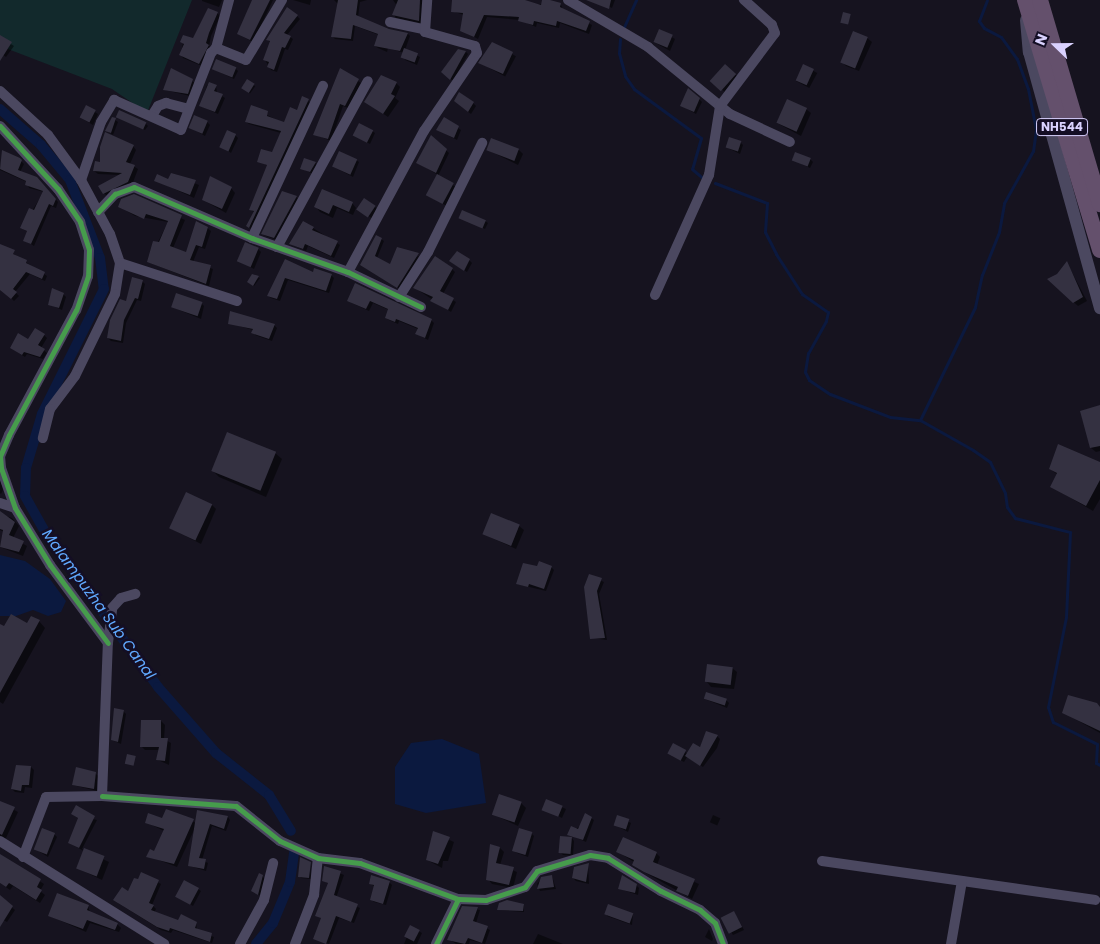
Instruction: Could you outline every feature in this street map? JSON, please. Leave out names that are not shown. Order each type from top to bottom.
[{"type":"highway","name":"NH544","points":[[1030,1],[1088,163],[1100,204]]},
{"type":"highway","name":"NH544","points":[[1030,1],[1100,250]]},
{"type":"street","points":[[81,180],[101,122],[114,100],[153,114],[159,121],[181,130],[188,109],[216,48],[229,0]]},
{"type":"street","points":[[216,48],[246,60],[282,0]]},
{"type":"street","points":[[424,29],[427,0]]},
{"type":"street","points":[[568,0],[648,47],[720,106],[790,142]]},
{"type":"street","points":[[655,295],[709,175],[720,106],[775,33],[772,26],[744,0]]},
{"type":"street","points":[[1030,1],[1029,52],[1100,308]]},
{"type":"street","points":[[348,272],[424,131],[477,53],[475,46],[430,35],[424,29],[390,22]]},
{"type":"street","points":[[277,247],[368,80]]},
{"type":"street","points":[[252,238],[323,86]]},
{"type":"street","points":[[0,90],[48,135],[81,180],[98,212],[120,263],[115,294],[75,376],[50,409],[43,438]]},
{"type":"street","points":[[153,114],[158,106],[166,103],[188,109]]},
{"type":"street","points":[[0,126],[58,189],[80,222],[89,250],[88,276],[76,310],[0,456],[15,508],[50,565],[108,643]]},
{"type":"street","points":[[398,297],[428,252],[482,143]]},
{"type":"street","points":[[1088,163],[1100,175]]},
{"type":"street","points":[[98,212],[115,194],[134,187],[252,238],[348,272],[421,307]]},
{"type":"street","points":[[120,263],[237,301]]},
{"type":"street","points":[[0,503],[15,508]]},
{"type":"street","points":[[102,796],[108,643],[112,608],[121,598],[135,594]]},
{"type":"street","points":[[23,857],[46,797],[102,796],[236,806],[280,841],[318,858],[360,863],[458,899],[486,900],[525,887],[537,871],[590,855],[608,858],[661,892],[700,910],[715,923],[723,944]]},
{"type":"street","points":[[0,841],[164,944]]},
{"type":"street","points":[[295,944],[314,895],[318,858]]},
{"type":"street","points":[[822,861],[1095,900]]},
{"type":"street","points":[[240,944],[264,900],[272,863]]},
{"type":"street","points":[[952,944],[962,881]]},
{"type":"street","points":[[436,944],[458,899]]},
{"type":"green space","points":[[0,0],[192,0],[147,113],[112,89],[0,46]]},
{"type":"water","points":[[0,555],[25,561],[50,579],[66,601],[61,612],[48,616],[33,610],[16,616],[0,616]]},
{"type":"water","points":[[442,739],[479,754],[486,803],[426,813],[395,804],[395,767],[411,743]]},
{"type":"building","points":[[252,0],[270,0],[250,40],[237,34]]},
{"type":"building","points":[[338,0],[358,0],[356,15],[389,29],[408,33],[400,51],[374,46],[378,34],[353,25],[351,39],[331,37]]},
{"type":"building","points":[[398,0],[420,0],[419,21],[392,15]]},
{"type":"building","points":[[452,0],[525,0],[541,5],[542,0],[550,0],[561,3],[560,7],[590,21],[586,31],[557,21],[556,26],[534,21],[533,25],[518,21],[519,17],[484,15],[474,37],[460,31],[463,13],[451,12]]},
{"type":"building","points":[[586,0],[611,0],[609,9]]},
{"type":"building","points":[[287,7],[298,15],[284,33],[291,36],[285,48],[282,47],[274,70],[267,67],[269,62],[263,60],[270,41],[266,40]]},
{"type":"building","points":[[208,8],[218,12],[206,43],[209,45],[199,64],[179,55],[184,44],[180,42],[183,35],[193,38]]},
{"type":"building","points":[[843,12],[851,14],[848,25],[840,23]]},
{"type":"building","points":[[659,29],[673,35],[667,48],[654,42]]},
{"type":"building","points":[[853,31],[868,37],[855,69],[840,63]]},
{"type":"building","points":[[0,35],[12,42],[0,61]]},
{"type":"building","points":[[492,42],[513,52],[503,74],[478,63]]},
{"type":"building","points":[[404,48],[418,53],[415,63],[401,57]]},
{"type":"building","points":[[458,49],[466,51],[450,80],[441,72]]},
{"type":"building","points":[[216,59],[236,67],[232,77],[212,69]]},
{"type":"building","points":[[725,64],[736,74],[721,91],[710,81]]},
{"type":"building","points":[[803,64],[814,69],[807,85],[796,80]]},
{"type":"building","points":[[171,68],[193,79],[188,94],[163,90]]},
{"type":"building","points":[[340,68],[359,79],[345,106],[340,104],[328,139],[313,135]]},
{"type":"building","points":[[381,75],[397,82],[391,94],[395,96],[383,114],[364,102]]},
{"type":"building","points":[[247,79],[255,84],[249,93],[241,88]]},
{"type":"building","points":[[209,82],[217,85],[214,91],[223,94],[215,112],[199,106]]},
{"type":"building","points":[[688,88],[700,98],[694,112],[680,106]]},
{"type":"building","points":[[459,92],[474,102],[468,112],[454,101]]},
{"type":"building","points":[[302,96],[309,99],[249,228],[246,226],[254,211],[249,210],[267,165],[257,162],[261,149],[272,152],[281,131],[245,122],[251,105],[268,111],[267,116],[284,122],[290,107],[297,110]]},
{"type":"building","points":[[787,99],[807,108],[797,132],[776,123]]},
{"type":"building","points":[[86,105],[96,110],[89,122],[80,117]]},
{"type":"building","points":[[119,110],[146,122],[143,130],[116,117]]},
{"type":"building","points":[[194,115],[208,121],[202,134],[189,128]]},
{"type":"building","points":[[112,117],[116,118],[111,133],[105,131]]},
{"type":"building","points":[[444,117],[459,126],[454,138],[436,130]]},
{"type":"building","points":[[359,123],[373,130],[367,143],[353,135]]},
{"type":"building","points":[[227,130],[236,134],[228,151],[219,147]]},
{"type":"building","points":[[105,132],[134,145],[126,162],[135,165],[128,182],[103,194],[98,186],[122,173],[93,171],[95,161],[100,162],[100,147]]},
{"type":"building","points":[[431,135],[447,149],[436,173],[416,163]]},
{"type":"building","points":[[729,137],[741,141],[738,151],[726,147]]},
{"type":"building","points":[[491,138],[519,149],[514,161],[486,150]]},
{"type":"building","points":[[2,150],[20,158],[22,160],[18,170],[37,177],[56,199],[53,206],[49,204],[31,244],[23,241],[27,231],[20,228],[29,208],[34,210],[43,191],[25,185],[26,181],[0,169]]},
{"type":"building","points":[[339,151],[357,159],[350,175],[332,167]]},
{"type":"building","points":[[795,152],[811,158],[808,166],[792,160]]},
{"type":"building","points":[[304,158],[316,162],[310,172],[300,169]]},
{"type":"building","points":[[171,173],[196,180],[190,195],[154,181],[157,174],[168,179]]},
{"type":"building","points":[[437,174],[454,183],[443,204],[426,195]]},
{"type":"building","points":[[210,176],[232,187],[222,209],[202,200]]},
{"type":"building","points":[[322,189],[353,202],[349,212],[333,205],[329,214],[314,207]]},
{"type":"building","points":[[282,191],[297,196],[274,238],[261,234]]},
{"type":"building","points":[[134,194],[182,215],[170,246],[186,252],[196,221],[208,227],[202,247],[196,245],[190,260],[211,265],[206,284],[147,262],[153,241],[159,242],[168,221],[146,214],[144,219],[118,207],[121,199]]},
{"type":"building","points":[[364,198],[376,206],[368,217],[356,210]]},
{"type":"building","points":[[462,210],[486,220],[482,228],[458,218]]},
{"type":"building","points":[[303,221],[314,227],[312,230],[338,241],[331,256],[305,244],[303,249],[289,244]]},
{"type":"building","points":[[376,235],[382,238],[375,256],[390,264],[397,247],[419,253],[397,288],[360,265]]},
{"type":"building","points":[[245,242],[259,248],[251,267],[237,261]]},
{"type":"building","points":[[0,244],[15,250],[13,254],[27,260],[26,263],[45,272],[42,279],[26,272],[13,289],[17,292],[11,299],[0,290]]},
{"type":"building","points":[[457,251],[470,259],[464,271],[449,261]]},
{"type":"building","points":[[435,256],[453,268],[440,291],[454,298],[448,310],[430,301],[433,297],[413,288]]},
{"type":"building","points":[[285,259],[313,272],[314,268],[332,274],[326,291],[285,278],[277,299],[267,296]]},
{"type":"building","points":[[1067,261],[1083,297],[1073,303],[1047,279],[1057,274]]},
{"type":"building","points":[[252,274],[259,276],[253,286],[247,282]]},
{"type":"building","points":[[132,277],[143,280],[138,299],[135,298],[124,320],[121,341],[107,338],[110,320],[120,299],[126,301]]},
{"type":"building","points":[[355,283],[432,319],[425,338],[415,334],[418,328],[396,319],[395,322],[385,318],[388,309],[370,301],[366,309],[347,301]]},
{"type":"building","points":[[52,288],[64,293],[59,308],[48,305]]},
{"type":"building","points":[[176,293],[202,302],[198,316],[171,307]]},
{"type":"building","points":[[230,311],[275,324],[269,339],[251,333],[253,329],[228,324]]},
{"type":"building","points":[[35,328],[45,334],[38,345],[45,349],[40,357],[24,352],[22,355],[10,348],[18,333],[28,339]]},
{"type":"building","points":[[1100,405],[1100,446],[1090,448],[1080,411]]},
{"type":"building","points":[[227,432],[276,452],[260,491],[211,471]]},
{"type":"building","points":[[1058,444],[1100,462],[1100,480],[1086,506],[1050,487],[1057,473],[1049,469]]},
{"type":"building","points":[[186,492],[212,504],[195,541],[169,528]]},
{"type":"building","points":[[0,511],[15,522],[9,535],[24,541],[19,552],[0,547],[3,530],[0,529]]},
{"type":"building","points":[[491,513],[520,525],[511,546],[482,534]]},
{"type":"building","points":[[539,561],[552,566],[544,589],[529,584],[528,587],[516,584],[523,563],[537,566]]},
{"type":"building","points":[[589,574],[602,578],[597,591],[605,638],[590,639],[584,587]]},
{"type":"building","points":[[11,614],[27,623],[31,616],[40,620],[0,693],[0,624],[4,626]]},
{"type":"building","points":[[707,664],[733,667],[731,685],[705,682]]},
{"type":"building","points":[[706,692],[727,699],[725,705],[704,699]]},
{"type":"building","points":[[1068,695],[1097,703],[1100,707],[1100,731],[1062,713]]},
{"type":"building","points":[[114,708],[124,710],[118,742],[111,740]]},
{"type":"building","points":[[141,720],[161,720],[161,738],[168,738],[165,761],[156,760],[159,747],[140,747]]},
{"type":"building","points":[[706,731],[718,735],[700,766],[685,756],[693,743],[700,747]]},
{"type":"building","points":[[673,743],[686,750],[681,761],[667,754]]},
{"type":"building","points":[[127,754],[136,756],[134,766],[125,764]]},
{"type":"building","points":[[16,765],[31,766],[29,785],[22,785],[21,791],[11,789]]},
{"type":"building","points":[[76,767],[96,772],[94,789],[72,785]]},
{"type":"building","points":[[499,794],[522,802],[515,823],[492,815]]},
{"type":"building","points":[[546,799],[563,806],[558,817],[542,810]]},
{"type":"building","points":[[0,801],[15,807],[2,835],[0,834]]},
{"type":"building","points":[[76,805],[95,816],[79,848],[68,843],[78,818],[71,814]]},
{"type":"building","points":[[166,809],[194,819],[174,864],[146,857],[150,849],[154,851],[164,829],[145,823],[148,813],[162,818]]},
{"type":"building","points":[[197,810],[228,816],[224,829],[210,824],[199,858],[206,859],[204,869],[188,866]]},
{"type":"building","points":[[585,813],[592,817],[583,840],[567,835],[571,826],[578,829]]},
{"type":"building","points":[[617,815],[629,819],[626,829],[614,825]]},
{"type":"building","points":[[42,828],[55,833],[47,854],[34,849]]},
{"type":"building","points":[[519,828],[532,832],[525,855],[512,851]]},
{"type":"building","points":[[433,831],[450,837],[438,864],[426,860]]},
{"type":"building","points":[[560,836],[572,837],[570,854],[559,853]]},
{"type":"building","points":[[623,837],[657,852],[653,862],[695,879],[688,896],[676,891],[678,887],[632,865],[634,860],[616,852]]},
{"type":"building","points":[[490,844],[500,847],[496,863],[514,867],[509,885],[486,880]]},
{"type":"building","points":[[84,848],[105,856],[97,876],[76,869]]},
{"type":"building","points":[[0,854],[41,879],[37,887],[42,890],[36,900],[9,883],[6,887],[0,883]]},
{"type":"building","points":[[300,857],[311,862],[309,878],[298,877]]},
{"type":"building","points":[[589,863],[586,882],[572,878],[574,867]]},
{"type":"building","points":[[324,866],[341,871],[334,895],[358,904],[351,922],[336,916],[326,944],[313,939],[321,918],[315,916],[328,883],[322,881]]},
{"type":"building","points":[[141,872],[159,880],[149,903],[154,905],[151,910],[178,920],[181,914],[197,922],[195,928],[212,933],[210,942],[170,928],[169,931],[157,927],[113,900],[122,887],[128,891],[134,878],[138,879]]},
{"type":"building","points":[[259,873],[263,875],[258,895],[251,891]]},
{"type":"building","points":[[371,875],[390,881],[383,904],[370,900],[374,885],[369,884]]},
{"type":"building","points":[[552,875],[554,887],[537,889],[541,877]]},
{"type":"building","points":[[622,875],[637,884],[635,893],[618,889]]},
{"type":"building","points":[[184,880],[199,888],[190,905],[175,897]]},
{"type":"building","points":[[57,893],[89,905],[87,910],[118,923],[115,930],[87,920],[83,929],[48,916]]},
{"type":"building","points":[[0,895],[13,906],[0,927]]},
{"type":"building","points":[[507,900],[524,904],[523,911],[497,910],[499,903]]},
{"type":"building","points":[[608,904],[633,913],[630,924],[604,914]]},
{"type":"building","points":[[462,906],[478,907],[473,921],[488,926],[482,943],[468,938],[465,944],[447,940]]},
{"type":"building","points":[[734,911],[742,927],[729,934],[721,918]]},
{"type":"building","points":[[410,925],[420,930],[414,942],[404,937]]},
{"type":"waterway","points":[[624,27],[636,0]]},
{"type":"waterway","points":[[920,420],[975,307],[982,275],[999,232],[1004,203],[1033,151],[1036,130],[1028,89],[1017,59],[1001,37],[984,28],[979,21],[987,0]]},
{"type":"waterway","points":[[620,39],[619,53],[625,76],[634,89],[701,138],[692,169],[704,179]]},
{"type":"waterway","name":"Malampuzha Sub Canal","points":[[0,109],[41,145],[70,180],[100,258],[104,289],[42,414],[26,468],[25,496],[49,539],[158,687],[216,753],[269,795],[291,831]]},
{"type":"waterway","points":[[715,183],[767,203],[765,232],[776,254],[802,294],[828,312],[826,321],[808,353],[805,372],[809,380],[830,394],[890,417],[920,420],[973,450],[990,462],[1005,493],[1007,507],[1015,518],[1070,532],[1066,617],[1048,707],[1053,722],[1097,744],[1096,763],[1100,765]]},
{"type":"waterway","name":"Malampuzha Sub Canal","points":[[256,944],[273,923],[290,882],[294,852]]},
{"type":"cycle path","points":[[0,126],[58,189],[80,222],[89,250],[88,276],[76,310],[9,435],[0,456],[1,468],[15,508],[50,565],[108,643]]},
{"type":"cycle path","points":[[98,212],[115,194],[134,187],[252,238],[348,272],[421,307]]},
{"type":"cycle path","points":[[102,796],[236,806],[280,841],[318,858],[360,863],[458,899]]},
{"type":"cycle path","points":[[436,944],[458,899],[486,900],[525,887],[537,871],[590,855],[608,858],[661,891],[700,910],[715,923],[723,944]]}]
